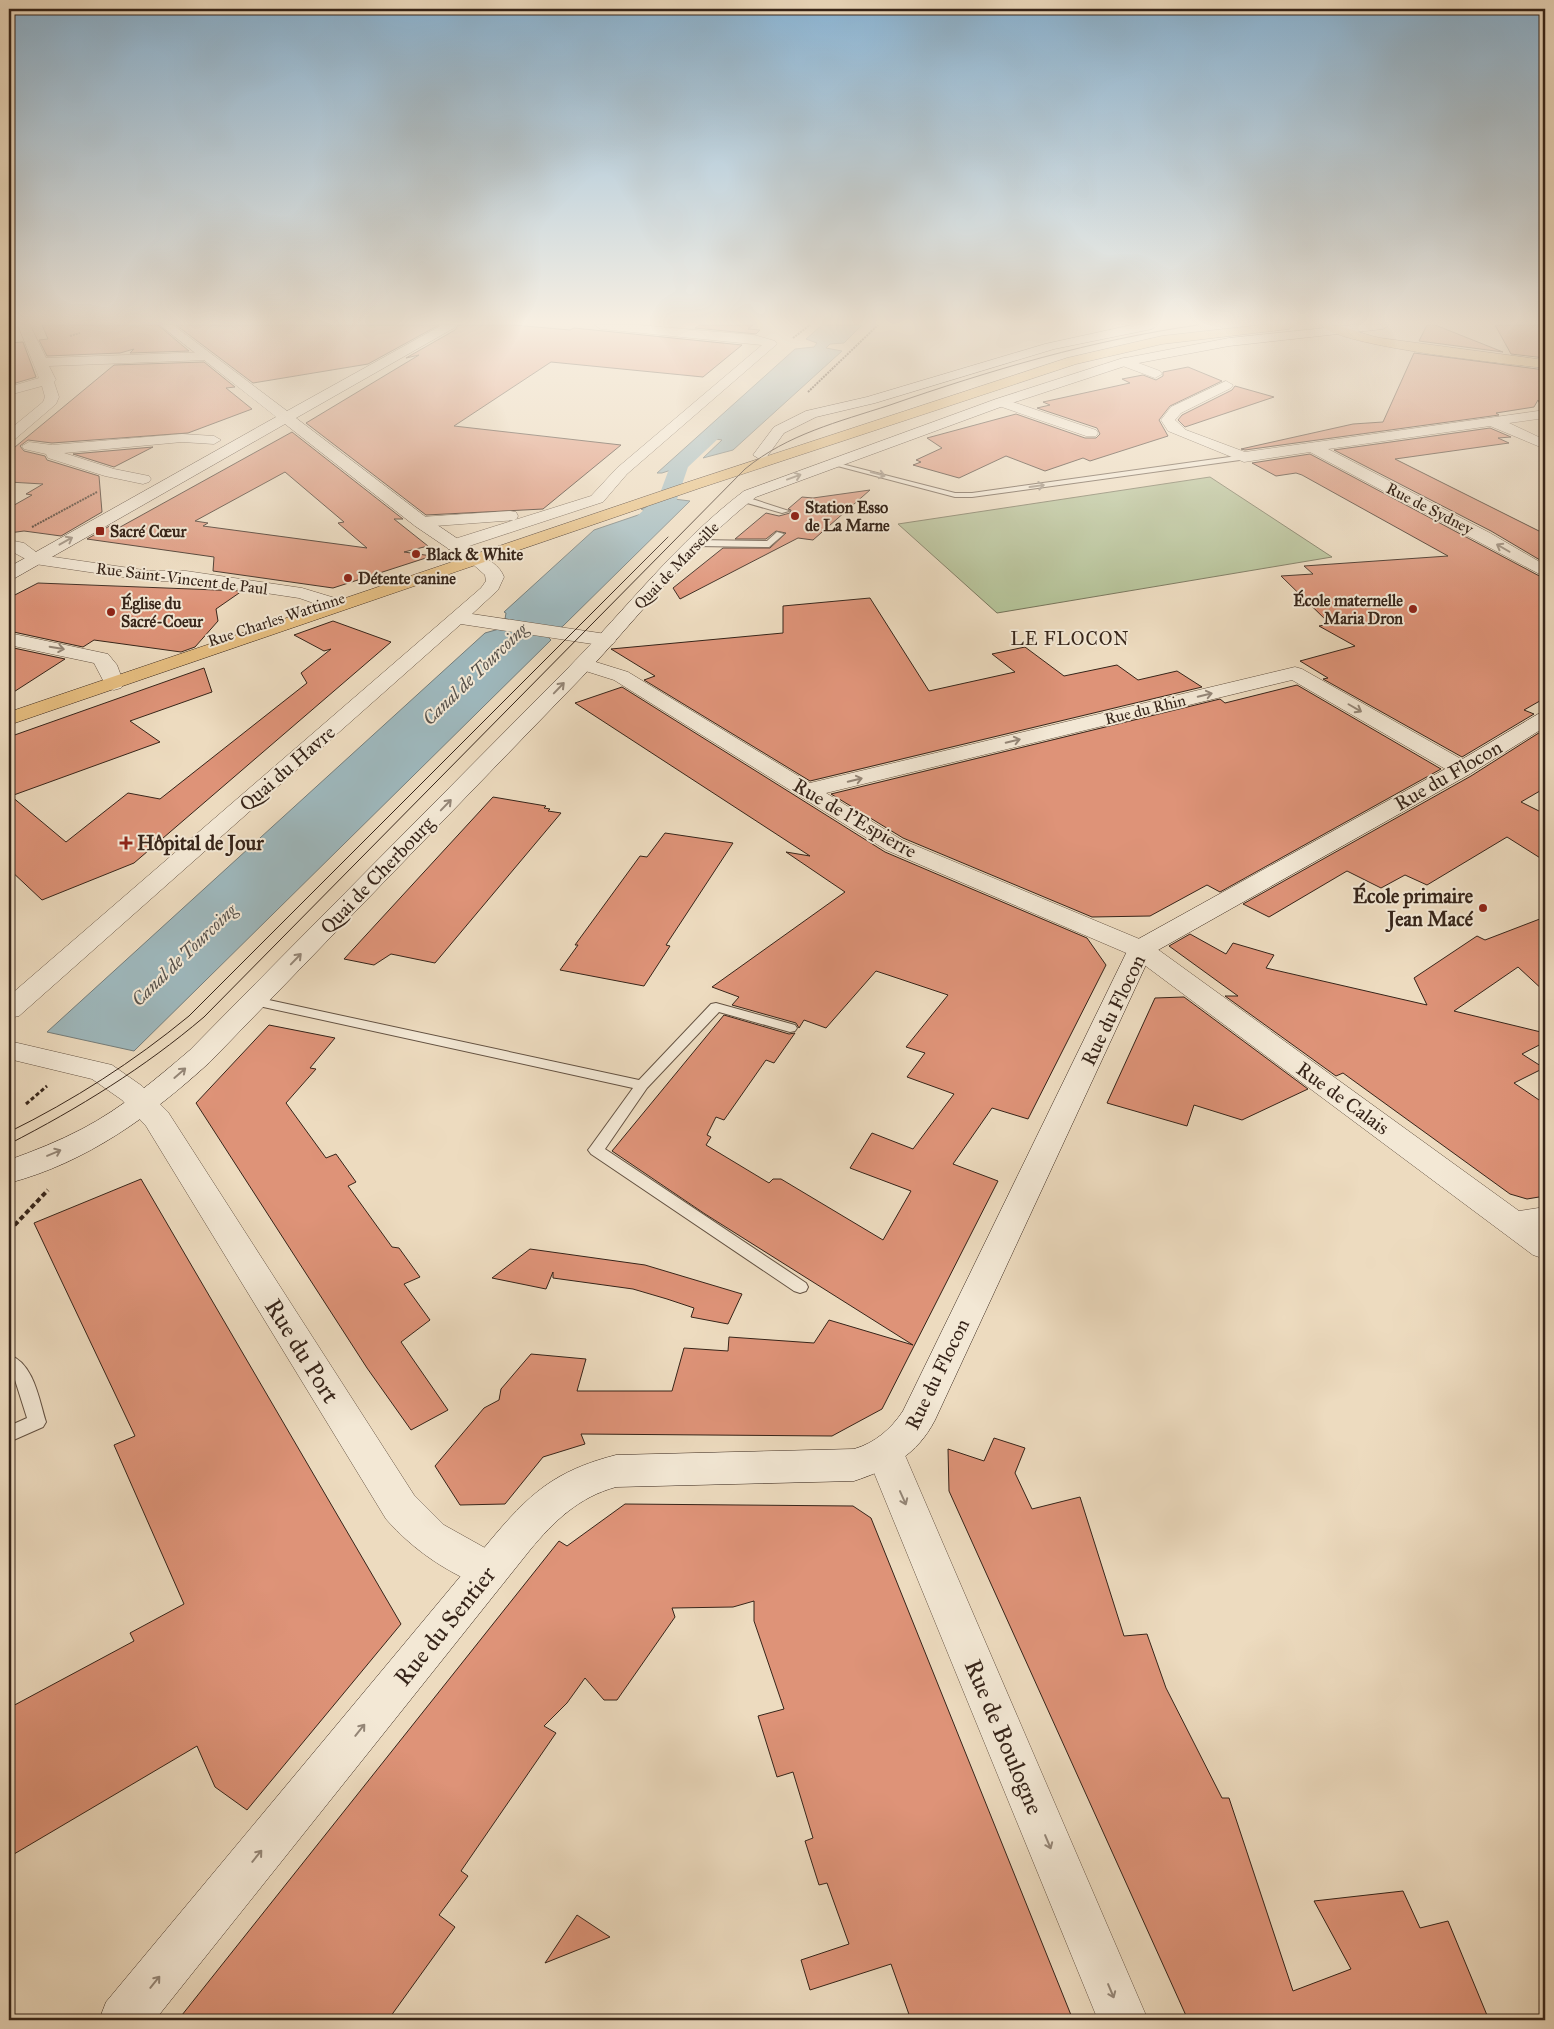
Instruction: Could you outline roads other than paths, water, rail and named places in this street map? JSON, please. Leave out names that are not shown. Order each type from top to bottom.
[{"type":"main road","points":[[699,479],[761,455],[796,449],[880,420]]},
{"type":"main road","points":[[699,479],[888,420]]},
{"type":"main road","name":"Rue Charles Wattinne","points":[[9,719],[112,679],[467,553],[657,489],[699,479]]},
{"type":"main road","name":"Rue Charles Wattinne","points":[[9,708],[112,679],[467,553],[645,502],[699,479]]},
{"type":"street","points":[[9,438],[30,420]]},
{"type":"street","points":[[190,453],[251,420]]},
{"type":"street","points":[[9,574],[283,420]]},
{"type":"street","points":[[288,420],[421,522],[467,553],[554,513],[597,499],[622,471],[683,420]]},
{"type":"street","points":[[761,455],[773,436],[786,425],[798,420]]},
{"type":"street","points":[[747,496],[834,461],[951,420]]},
{"type":"street","points":[[1052,420],[1091,433]]},
{"type":"street","points":[[1168,420],[1173,428],[1181,433],[1244,457],[1501,420]]},
{"type":"street","points":[[1491,421],[1545,445]]},
{"type":"street","points":[[773,436],[776,443],[834,461]]},
{"type":"street","points":[[18,450],[52,450],[182,438],[214,440]]},
{"type":"street","points":[[77,462],[74,458],[78,454],[88,449],[106,446]]},
{"type":"street","name":"Rue de Sydney","points":[[1312,447],[1484,536],[1545,572]]},
{"type":"street","points":[[18,450],[49,454],[111,473],[143,479]]},
{"type":"street","points":[[117,493],[159,470]]},
{"type":"street","name":"Quai de Marseille","points":[[606,640],[696,543],[747,496]]},
{"type":"street","points":[[421,522],[554,513]]},
{"type":"street","points":[[17,546],[35,559]]},
{"type":"street","name":"Quai du Havre","points":[[9,1010],[458,618],[496,582],[491,570],[467,553]]},
{"type":"street","name":"Rue Saint-Vincent de Paul","points":[[35,559],[150,576],[186,576],[292,591],[316,596],[328,602]]},
{"type":"street","points":[[458,618],[606,640]]},
{"type":"street","points":[[9,640],[95,655],[104,661],[112,679]]},
{"type":"street","name":"Quai de Cherbourg","points":[[9,1172],[92,1136],[142,1104],[205,1052],[606,640]]},
{"type":"street","name":"Rue de l'Espierre","points":[[583,664],[621,676],[908,851],[1140,949]]},
{"type":"street","name":"Rue du Rhin","points":[[807,791],[1295,673],[1462,769]]},
{"type":"street","name":"Rue du Flocon","points":[[885,1453],[899,1445],[917,1420],[1140,949],[1462,769],[1545,718]]},
{"type":"street","name":"Rue de Calais","points":[[1140,949],[1545,1247]]},
{"type":"street","points":[[9,1050],[102,1072],[119,1083],[142,1104]]},
{"type":"street","name":"Rue du Port","points":[[142,1104],[164,1130],[400,1507],[422,1534],[489,1571]]},
{"type":"street","points":[[1514,1224],[1545,1218]]},
{"type":"street","name":"Rue du Sentier","points":[[124,2020],[489,1571],[548,1503],[564,1490],[597,1474],[642,1469],[854,1465],[885,1453]]},
{"type":"street","name":"Rue de Boulogne","points":[[885,1453],[1123,2020]]},
{"type":"lane","points":[[834,461],[955,495],[972,495],[1244,457]]},
{"type":"lane","points":[[747,496],[785,511]]},
{"type":"lane","points":[[696,543],[769,544],[780,534]]},
{"type":"lane","points":[[255,1001],[642,1085]]},
{"type":"lane","points":[[790,1028],[716,1007],[642,1085],[596,1150],[800,1287]]},
{"type":"lane","points":[[9,1362],[23,1376],[37,1422],[9,1434]]},
{"type":"water","points":[[716,420],[766,420],[733,450],[703,458],[722,440],[716,439],[689,464],[657,473]]},
{"type":"water","points":[[676,497],[674,499],[690,501],[563,626],[560,628],[505,619],[506,613],[504,612],[594,530],[647,512],[641,509]]},
{"type":"water","points":[[499,629],[547,636],[551,640],[134,1051],[47,1032],[485,633]]},
{"type":"waterway","name":"Canal de Tourcoing","points":[[642,522],[669,498],[679,465],[712,436]]},
{"type":"tram line","points":[[9,1144],[61,1116],[110,1086],[158,1053],[204,1017],[745,469],[778,447],[814,430],[843,420]]},
{"type":"tram line","points":[[9,1132],[57,1107],[102,1079],[146,1049],[189,1016],[668,537]]},
{"type":"place","name":"Station Esso de La Marne","points":[[795,516]]},
{"type":"place","name":"Sacré Cœur","points":[[100,531]]},
{"type":"place","name":"Black & White","points":[[416,554]]},
{"type":"place","name":"Détente canine","points":[[348,578]]},
{"type":"place","name":"École maternelle Maria Dron","points":[[1413,609]]},
{"type":"place","name":"Église du Sacré-Coeur","points":[[111,612]]},
{"type":"place","name":"Hôpital de Jour","points":[[126,843]]},
{"type":"place","name":"École primaire Jean Macé","points":[[1483,908]]},
{"type":"district","name":"LE FLOCON","points":[[1070,639]]}]
